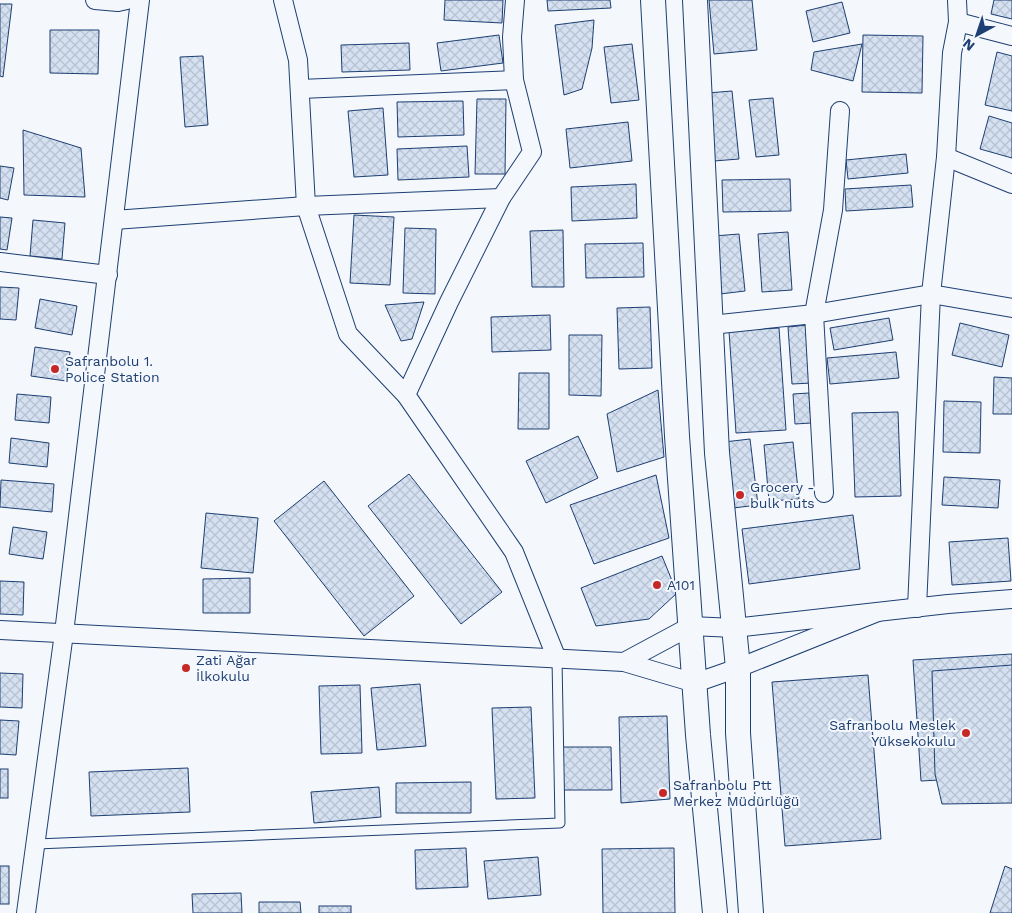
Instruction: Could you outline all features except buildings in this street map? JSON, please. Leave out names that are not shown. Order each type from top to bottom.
[{"type":"street","points":[[96,0],[118,2],[127,0]]},
{"type":"street","points":[[26,913],[64,633],[140,0]]},
{"type":"street","points":[[283,0],[298,60],[306,206],[348,334],[406,396],[514,552],[557,659]]},
{"type":"street","points":[[406,396],[449,302],[501,198],[532,152],[514,80],[512,38],[515,0]]},
{"type":"street","points":[[653,0],[676,426],[698,735],[715,913]]},
{"type":"street","points":[[696,0],[717,453],[738,668],[738,733],[751,913]]},
{"type":"street","points":[[916,608],[931,294],[946,157],[952,53],[958,22],[957,0]]},
{"type":"street","points":[[958,22],[1012,36]]},
{"type":"street","points":[[300,88],[514,80]]},
{"type":"street","points":[[824,493],[814,314],[833,210],[840,111]]},
{"type":"street","points":[[946,157],[1012,184]]},
{"type":"street","points":[[114,220],[306,206],[501,198]]},
{"type":"street","points":[[0,262],[108,275]]},
{"type":"street","points":[[711,325],[814,314],[931,294],[1012,308]]},
{"type":"street","points":[[624,662],[691,626],[734,628],[1012,599]]},
{"type":"street","points":[[0,630],[624,662],[695,683],[738,668],[878,612]]},
{"type":"lane","points":[[36,844],[560,823],[557,659]]},
{"type":"place","name":"Safranbolu 1. Police Station","points":[[55,369]]},
{"type":"place","name":"Grocery - bulk nuts","points":[[740,495]]},
{"type":"place","name":"A101","points":[[657,585]]},
{"type":"place","name":"Zati Ağar İlkokulu","points":[[186,668]]},
{"type":"place","name":"Safranbolu Meslek Yüksekokulu","points":[[966,733]]},
{"type":"place","name":"Safranbolu Ptt Merkez Müdürlüğü","points":[[663,793]]}]
